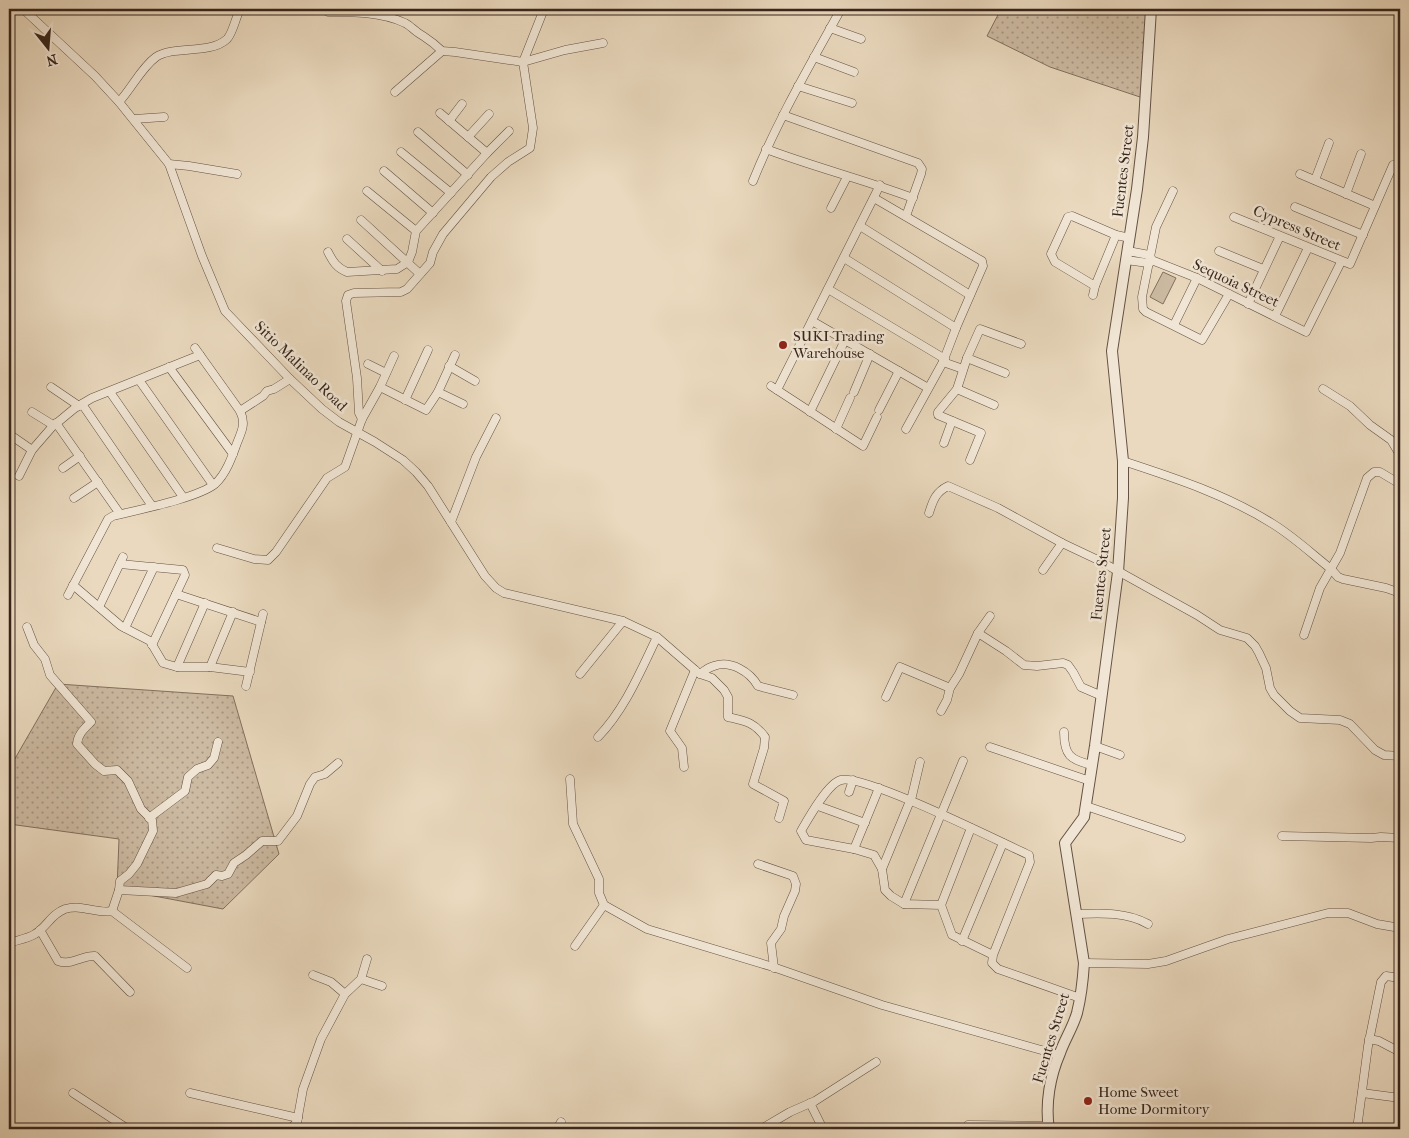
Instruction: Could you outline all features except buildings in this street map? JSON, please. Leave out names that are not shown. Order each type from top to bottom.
[{"type":"street","name":"Sitio Malinao Road","points":[[23,9],[119,102],[169,164],[202,256],[225,311],[290,379],[339,422],[403,460],[416,472],[428,486],[485,576],[496,588],[504,593],[623,621],[657,637],[697,672],[712,678],[728,697],[728,717],[753,724],[765,737],[764,748],[754,784],[784,801],[779,818]]},
{"type":"street","points":[[324,9],[328,12],[355,12],[379,15],[406,23],[418,33],[430,39],[442,51],[523,62],[581,46],[603,43]]},
{"type":"street","points":[[362,419],[359,413],[357,378],[346,301],[348,295],[354,293],[401,292],[407,289],[430,263],[433,252],[443,234],[491,177],[508,162],[530,148],[533,128],[523,62],[544,9]]},
{"type":"street","points":[[753,180],[766,148],[841,9]]},
{"type":"street","name":"Fuentes Street","points":[[1049,1128],[1046,1110],[1059,1055],[1076,1014],[1084,963],[1065,844],[1084,817],[1096,746],[1118,572],[1123,498],[1123,461],[1112,351],[1130,238],[1143,137],[1151,9]]},
{"type":"street","points":[[119,102],[145,67],[157,56],[172,51],[186,51],[218,44],[228,38],[238,14]]},
{"type":"street","points":[[830,28],[861,39]]},
{"type":"street","points":[[395,92],[442,51]]},
{"type":"street","points":[[814,57],[854,72]]},
{"type":"street","points":[[798,86],[852,103]]},
{"type":"street","points":[[449,120],[462,104]]},
{"type":"street","points":[[440,112],[487,153]]},
{"type":"street","points":[[468,137],[489,114]]},
{"type":"street","points":[[783,115],[918,163],[922,169],[906,216]]},
{"type":"street","points":[[134,119],[164,117]]},
{"type":"street","points":[[328,252],[333,262],[342,270],[348,272],[397,269],[408,262],[416,232],[509,131]]},
{"type":"street","points":[[418,132],[468,175]]},
{"type":"street","points":[[1315,180],[1329,144]]},
{"type":"street","points":[[766,148],[847,177],[880,185],[913,198]]},
{"type":"street","points":[[401,152],[451,193]]},
{"type":"street","points":[[1346,194],[1361,154]]},
{"type":"street","points":[[169,164],[238,174]]},
{"type":"street","points":[[1295,207],[1363,234],[1393,165]]},
{"type":"street","points":[[384,171],[433,213]]},
{"type":"street","points":[[1300,174],[1375,206]]},
{"type":"street","points":[[831,208],[847,177]]},
{"type":"street","points":[[880,185],[812,320],[774,388],[863,446],[899,371]]},
{"type":"street","points":[[367,191],[416,232]]},
{"type":"street","points":[[1172,191],[1156,227],[1142,297],[1143,309],[1202,340],[1229,294]]},
{"type":"street","points":[[874,198],[982,261],[982,271],[970,295],[944,360],[906,429]]},
{"type":"street","points":[[1095,286],[1055,262],[1052,258],[1051,254],[1065,220],[1068,216],[1072,216],[1116,235],[1130,238]]},
{"type":"street","name":"Cypress Street","points":[[1234,217],[1341,262],[1350,264],[1363,234]]},
{"type":"street","points":[[361,220],[420,274]]},
{"type":"street","points":[[860,226],[970,295]]},
{"type":"street","points":[[1093,295],[1116,235]]},
{"type":"street","points":[[1248,304],[1280,236]]},
{"type":"street","points":[[347,238],[382,271]]},
{"type":"street","points":[[1275,316],[1308,248]]},
{"type":"street","points":[[1219,251],[1263,269]]},
{"type":"street","name":"Sequoia Street","points":[[1127,255],[1150,260],[1197,278],[1306,332],[1341,262]]},
{"type":"street","points":[[844,258],[956,328]]},
{"type":"street","points":[[1174,325],[1197,278]]},
{"type":"street","points":[[828,289],[944,360],[964,370]]},
{"type":"street","points":[[812,320],[928,388]]},
{"type":"street","points":[[970,460],[981,433],[938,415],[938,412],[957,389],[967,358],[980,329],[1021,344]]},
{"type":"street","points":[[810,412],[845,340]]},
{"type":"street","points":[[405,400],[428,350]]},
{"type":"street","points":[[19,476],[32,450],[55,424],[81,405],[92,398],[169,368],[197,352],[244,418],[244,428],[230,463],[216,483],[201,492],[108,519],[68,595]]},
{"type":"street","points":[[836,429],[870,354]]},
{"type":"street","points":[[380,387],[424,410],[428,409],[455,355]]},
{"type":"street","points":[[217,548],[254,559],[268,560],[276,552],[327,478],[345,467],[362,419],[380,387],[394,356]]},
{"type":"street","points":[[967,358],[1005,373]]},
{"type":"street","points":[[368,364],[386,373]]},
{"type":"street","points":[[449,366],[475,381]]},
{"type":"street","points":[[169,368],[233,454]]},
{"type":"street","points":[[240,411],[263,396],[267,391],[290,379]]},
{"type":"street","points":[[139,380],[213,485]]},
{"type":"street","points":[[51,387],[81,405],[152,506]]},
{"type":"street","points":[[957,389],[994,405]]},
{"type":"street","points":[[1323,389],[1350,406],[1370,425],[1392,440],[1400,455]]},
{"type":"street","points":[[110,392],[184,497]]},
{"type":"street","points":[[438,392],[463,404]]},
{"type":"street","points":[[32,412],[55,424],[80,456],[120,514]]},
{"type":"street","points":[[451,522],[476,457],[496,418]]},
{"type":"street","points":[[944,443],[952,421]]},
{"type":"street","points":[[9,434],[32,450]]},
{"type":"street","points":[[64,468],[80,456]]},
{"type":"street","points":[[1123,461],[1182,480],[1222,496],[1253,512],[1276,526],[1331,569],[1338,577],[1400,592]]},
{"type":"street","points":[[1304,635],[1320,588],[1340,553],[1367,478],[1374,472],[1380,472],[1400,484]]},
{"type":"street","points":[[74,498],[98,482]]},
{"type":"street","points":[[929,512],[937,493],[948,486],[998,508],[1062,543],[1098,560],[1197,615],[1220,630],[1247,638],[1259,653],[1266,668],[1270,688],[1274,695],[1300,718],[1340,720],[1350,724],[1375,750],[1384,755],[1400,756]]},
{"type":"street","points":[[1043,570],[1062,543]]},
{"type":"street","points":[[99,607],[121,560],[154,567],[183,570],[185,575],[152,645]]},
{"type":"street","points":[[125,628],[154,567]]},
{"type":"street","points":[[73,585],[125,628],[150,641],[163,663],[177,667],[210,667],[250,672]]},
{"type":"street","points":[[176,594],[233,612],[262,618],[246,686]]},
{"type":"street","points":[[177,667],[205,603]]},
{"type":"street","points":[[210,667],[233,612]]},
{"type":"street","points":[[941,710],[978,633],[990,616]]},
{"type":"street","points":[[580,674],[623,621]]},
{"type":"street","points":[[27,628],[34,645],[46,659],[50,675],[91,722],[80,732],[77,744],[104,771],[117,770],[128,781],[141,809],[152,820],[153,831],[148,843],[141,853],[137,864],[120,881],[120,890],[112,911]]},
{"type":"street","points":[[978,633],[994,642],[1024,665],[1037,666],[1063,663],[1068,665],[1081,687],[1102,696]]},
{"type":"street","points":[[598,737],[613,722],[657,637]]},
{"type":"street","points":[[684,767],[682,748],[670,730],[697,672],[715,665],[731,666],[750,674],[758,686],[793,696]]},
{"type":"street","points":[[886,697],[900,667],[950,688]]},
{"type":"street","points":[[1064,732],[1064,747],[1070,757],[1092,765]]},
{"type":"street","points":[[150,818],[185,791],[188,778],[197,769],[208,765],[214,758],[218,742]]},
{"type":"street","points":[[1096,746],[1120,755]]},
{"type":"street","points":[[990,747],[1090,781]]},
{"type":"street","points":[[904,904],[963,760]]},
{"type":"street","points":[[882,869],[910,801],[920,762]]},
{"type":"street","points":[[120,890],[176,892],[206,884],[216,876],[228,874],[234,863],[262,841],[278,841],[297,816],[310,784],[315,777],[325,774],[338,763]]},
{"type":"street","points":[[570,779],[573,824],[599,879],[600,893],[604,905],[647,929],[774,968],[882,1005],[1059,1055]]},
{"type":"street","points":[[941,905],[904,904],[892,896],[885,890],[882,869],[874,855],[854,849],[806,840],[801,831],[827,790],[834,783],[840,780],[853,780],[879,788],[971,828],[1029,856],[1030,862],[993,955],[992,963],[998,969],[1080,998]]},
{"type":"street","points":[[849,792],[853,780]]},
{"type":"street","points":[[854,849],[879,788]]},
{"type":"street","points":[[818,806],[865,823]]},
{"type":"street","points":[[1086,806],[1181,838]]},
{"type":"street","points":[[971,828],[941,905],[952,935],[993,955]]},
{"type":"street","points":[[1282,836],[1371,838],[1381,836],[1400,838]]},
{"type":"street","points":[[962,941],[1003,843]]},
{"type":"street","points":[[758,864],[792,876],[796,884],[795,891],[784,916],[782,929],[771,943],[774,968]]},
{"type":"street","points":[[575,946],[604,905]]},
{"type":"street","points":[[9,942],[29,937],[40,930],[51,917],[64,910],[77,907],[112,911],[187,968]]},
{"type":"street","points":[[1077,914],[1102,912],[1142,920],[1148,924]]},
{"type":"street","points":[[1084,963],[1148,964],[1166,961],[1228,939],[1328,913],[1348,913],[1377,924],[1400,928]]},
{"type":"street","points":[[40,930],[58,961],[66,963],[95,956],[130,992]]},
{"type":"street","points":[[290,1129],[298,1122],[303,1089],[321,1039],[345,994],[361,979],[367,959]]},
{"type":"street","points":[[313,975],[331,982],[345,994]]},
{"type":"street","points":[[1357,1129],[1369,1039],[1382,979],[1386,976],[1400,978]]},
{"type":"street","points":[[361,979],[382,986]]},
{"type":"street","points":[[1369,1039],[1379,1041],[1400,1052]]},
{"type":"street","points":[[761,1129],[810,1103],[876,1062]]},
{"type":"street","points":[[73,1093],[128,1129]]},
{"type":"street","points":[[190,1093],[298,1118]]},
{"type":"street","points":[[1362,1093],[1400,1098]]},
{"type":"street","points":[[810,1103],[823,1129]]},
{"type":"street","points":[[968,1125],[1049,1128]]},
{"type":"shaded area","points":[[1001,9],[1146,9],[1143,98],[1050,67],[987,36]]},
{"type":"shaded area","points":[[1163,272],[1176,278],[1163,304],[1150,297]]},
{"type":"shaded area","points":[[58,684],[233,696],[279,854],[223,909],[117,889],[119,839],[9,824],[9,769]]},
{"type":"place","name":"SUKI Trading Warehouse","points":[[783,345]]},
{"type":"place","name":"Home Sweet Home Dormitory","points":[[1088,1101]]}]
